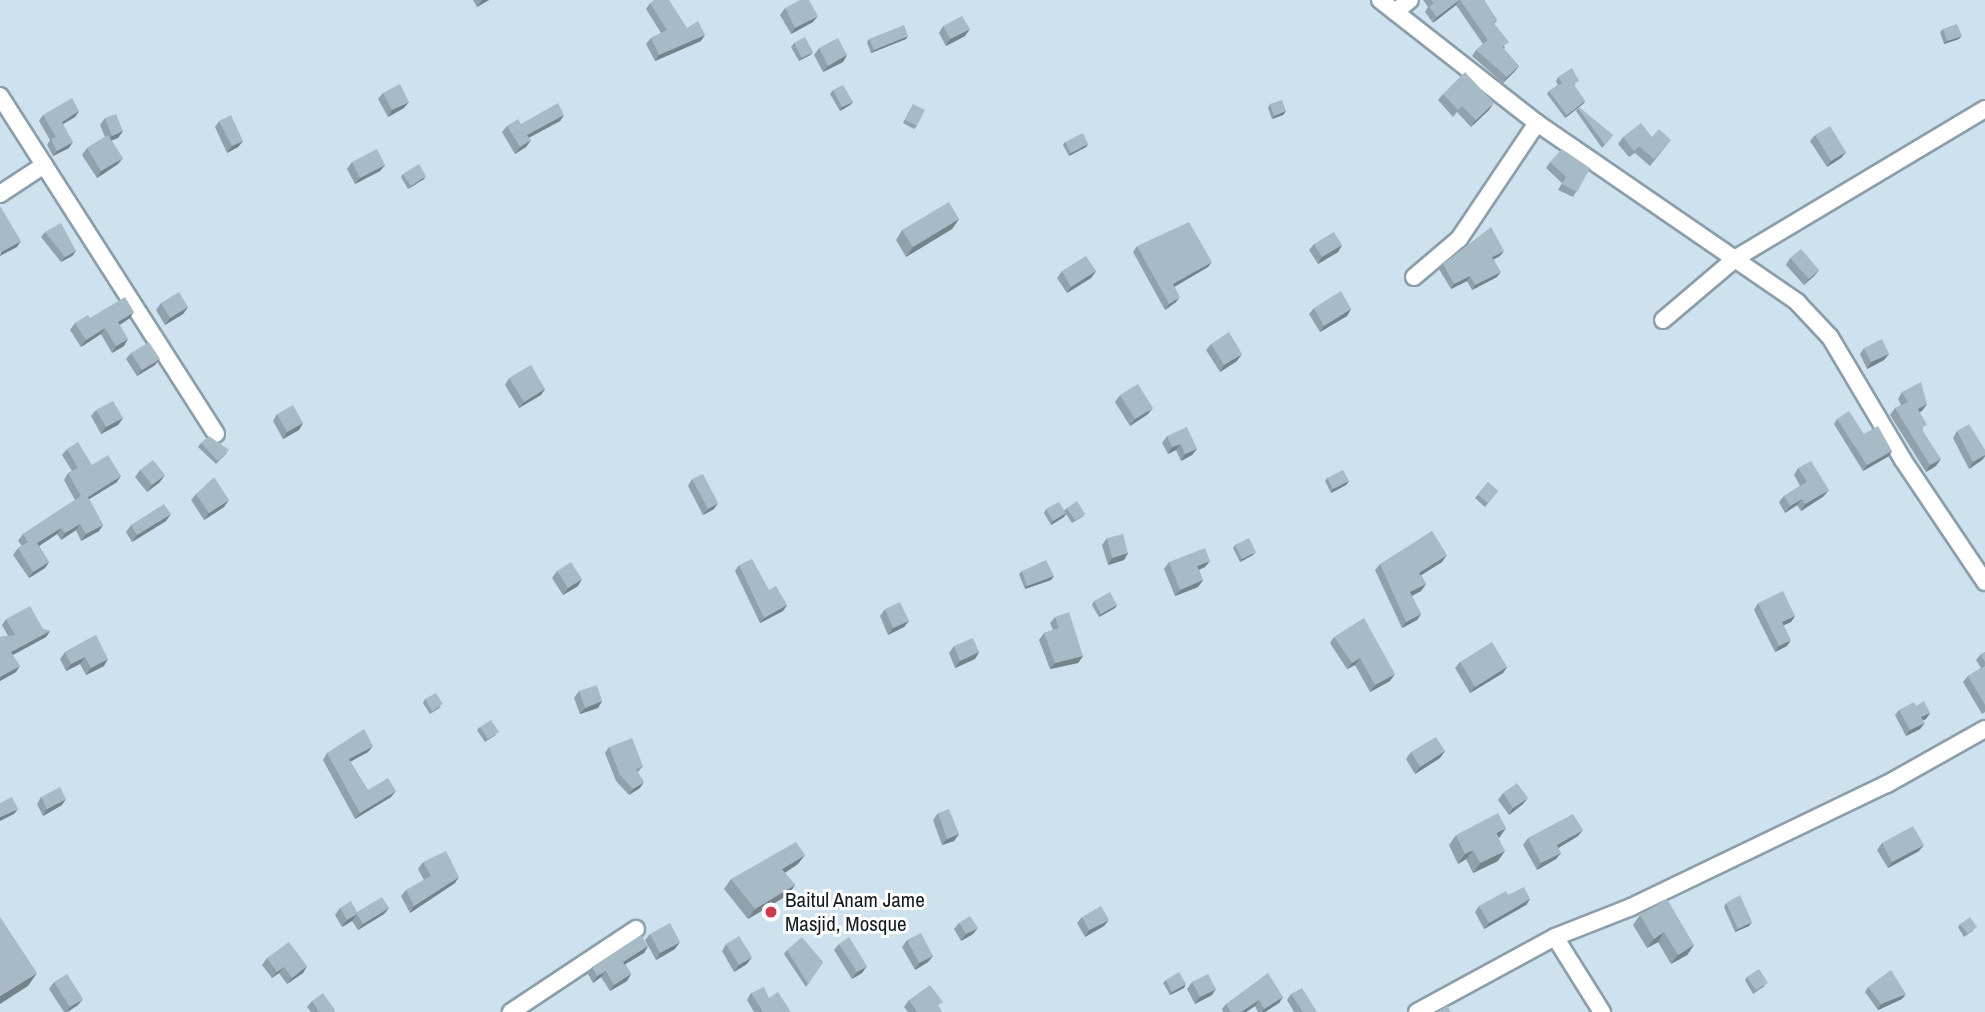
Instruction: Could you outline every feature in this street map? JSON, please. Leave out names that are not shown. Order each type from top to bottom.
[{"type":"street","points":[[1381,0],[1537,123],[1797,302],[1830,337],[1903,460],[1985,582]]},
{"type":"street","points":[[1395,12],[1410,0]]},
{"type":"street","points":[[0,96],[216,434]]},
{"type":"street","points":[[1662,320],[1736,258],[1985,109]]},
{"type":"street","points":[[1414,277],[1459,239],[1537,123]]},
{"type":"street","points":[[0,194],[44,165]]},
{"type":"street","points":[[1417,1012],[1555,937],[1631,907],[1887,784],[1985,729]]},
{"type":"street","points":[[511,1012],[636,929]]},
{"type":"street","points":[[1555,937],[1602,1012]]},
{"type":"building","points":[[654,0],[669,0],[687,28],[698,21],[705,35],[659,55],[651,38],[667,30],[650,3]]},
{"type":"building","points":[[800,0],[809,0],[818,16],[795,28],[785,8]]},
{"type":"building","points":[[1431,0],[1459,0],[1437,17],[1429,7],[1434,3]]},
{"type":"building","points":[[1460,0],[1484,0],[1497,20],[1493,22],[1509,42],[1502,47],[1519,66],[1507,77],[1476,50],[1488,40]]},
{"type":"building","points":[[962,16],[970,29],[950,39],[943,26]]},
{"type":"building","points":[[1957,24],[1962,36],[1947,41],[1943,29]]},
{"type":"building","points":[[904,25],[908,36],[874,50],[869,39]]},
{"type":"building","points":[[805,37],[813,52],[802,58],[794,43]]},
{"type":"building","points":[[838,38],[847,55],[828,66],[819,48]]},
{"type":"building","points":[[1572,68],[1579,81],[1573,84],[1585,101],[1567,115],[1549,91],[1562,83],[1558,77]]},
{"type":"building","points":[[1465,72],[1494,103],[1476,120],[1462,106],[1458,110],[1443,94]]},
{"type":"building","points":[[400,84],[409,102],[392,110],[383,93]]},
{"type":"building","points":[[843,85],[853,102],[842,107],[833,90]]},
{"type":"building","points":[[72,98],[79,111],[62,122],[73,142],[57,151],[51,139],[56,137],[43,115]]},
{"type":"building","points":[[1282,100],[1286,111],[1274,116],[1270,104]]},
{"type":"building","points":[[558,103],[564,115],[527,135],[531,140],[520,147],[507,126],[518,119],[521,124]]},
{"type":"building","points":[[913,104],[925,110],[917,126],[905,120]]},
{"type":"building","points":[[1578,108],[1613,135],[1605,145]]},
{"type":"building","points":[[116,114],[123,131],[112,136],[105,118]]},
{"type":"building","points":[[231,115],[243,141],[232,146],[219,121]]},
{"type":"building","points":[[1641,123],[1652,137],[1659,129],[1671,140],[1654,159],[1639,146],[1634,151],[1623,137]]},
{"type":"building","points":[[1830,126],[1846,152],[1831,161],[1815,135]]},
{"type":"building","points":[[1083,133],[1088,144],[1071,153],[1065,142]]},
{"type":"building","points":[[108,135],[123,158],[101,171],[87,148]]},
{"type":"building","points":[[377,149],[385,165],[360,178],[352,162]]},
{"type":"building","points":[[1562,149],[1590,168],[1577,192],[1562,184],[1566,177],[1550,162]]},
{"type":"building","points":[[419,164],[426,176],[411,186],[403,174]]},
{"type":"building","points":[[949,202],[959,219],[913,247],[902,230]]},
{"type":"building","points":[[0,206],[21,241],[1,252],[0,251]]},
{"type":"building","points":[[1189,222],[1212,262],[1173,284],[1180,297],[1169,304],[1137,246]]},
{"type":"building","points":[[61,223],[76,251],[65,257],[45,232]]},
{"type":"building","points":[[1491,227],[1504,251],[1492,257],[1501,272],[1475,285],[1470,276],[1454,284],[1443,264]]},
{"type":"building","points":[[1334,232],[1342,245],[1322,257],[1314,244]]},
{"type":"building","points":[[1801,249],[1819,270],[1809,279],[1790,258]]},
{"type":"building","points":[[1086,256],[1096,271],[1071,287],[1062,271]]},
{"type":"building","points":[[1341,291],[1351,309],[1324,326],[1314,308]]},
{"type":"building","points":[[179,292],[188,307],[170,318],[161,303]]},
{"type":"building","points":[[125,297],[134,312],[118,322],[128,339],[116,346],[105,328],[86,340],[75,323],[88,315],[90,318]]},
{"type":"building","points":[[1229,332],[1242,354],[1224,365],[1211,344]]},
{"type":"building","points":[[1882,339],[1889,354],[1871,362],[1864,348]]},
{"type":"building","points":[[149,342],[160,359],[142,370],[131,353]]},
{"type":"building","points":[[531,365],[545,389],[524,402],[509,378]]},
{"type":"building","points":[[1921,382],[1927,404],[1918,409],[1927,425],[1921,428],[1941,459],[1930,465],[1895,408],[1908,402],[1902,392]]},
{"type":"building","points":[[1138,384],[1153,408],[1135,419],[1120,395]]},
{"type":"building","points":[[113,401],[123,418],[106,427],[96,410]]},
{"type":"building","points":[[293,405],[303,423],[287,432],[277,414]]},
{"type":"building","points":[[1849,411],[1864,434],[1878,426],[1892,451],[1867,465],[1837,419]]},
{"type":"building","points":[[1969,424],[1985,450],[1985,455],[1973,462],[1957,431]]},
{"type":"building","points":[[1187,427],[1197,449],[1185,454],[1181,444],[1172,447],[1167,436]]},
{"type":"building","points":[[209,436],[229,450],[218,461],[201,443]]},
{"type":"building","points":[[78,442],[92,465],[108,455],[121,476],[88,497],[103,525],[86,534],[80,524],[65,533],[61,528],[37,543],[49,562],[33,572],[18,548],[28,542],[23,534],[81,496],[68,473],[78,468],[67,449]]},
{"type":"building","points":[[153,460],[165,475],[152,485],[140,470]]},
{"type":"building","points":[[1811,461],[1829,490],[1805,504],[1802,499],[1790,506],[1784,496],[1807,482],[1798,468]]},
{"type":"building","points":[[1343,470],[1349,481],[1333,489],[1327,478]]},
{"type":"building","points":[[703,474],[718,503],[708,509],[692,479]]},
{"type":"building","points":[[214,477],[229,500],[209,513],[196,494]]},
{"type":"building","points":[[1488,482],[1498,491],[1488,503],[1478,495]]},
{"type":"building","points":[[1077,501],[1085,514],[1075,520],[1067,508]]},
{"type":"building","points":[[1059,502],[1066,513],[1053,521],[1046,509]]},
{"type":"building","points":[[164,504],[171,514],[137,535],[131,525]]},
{"type":"building","points":[[1432,531],[1447,555],[1419,573],[1426,584],[1410,592],[1421,614],[1406,622],[1380,564]]},
{"type":"building","points":[[1123,534],[1128,553],[1112,558],[1107,538]]},
{"type":"building","points":[[1249,538],[1256,552],[1242,559],[1235,545]]},
{"type":"building","points":[[1205,548],[1210,561],[1197,566],[1203,580],[1180,590],[1169,562]]},
{"type":"building","points":[[752,559],[769,590],[776,586],[787,605],[764,618],[739,565]]},
{"type":"building","points":[[1046,560],[1054,576],[1027,586],[1022,571]]},
{"type":"building","points":[[571,562],[582,579],[568,588],[557,571]]},
{"type":"building","points":[[1783,591],[1795,616],[1782,622],[1791,640],[1779,646],[1758,603]]},
{"type":"building","points":[[1110,592],[1117,605],[1101,614],[1094,601]]},
{"type":"building","points":[[900,602],[909,621],[893,628],[885,609]]},
{"type":"building","points":[[30,606],[43,629],[50,631],[11,652],[20,666],[0,677],[0,637],[15,635],[6,619]]},
{"type":"building","points":[[1069,612],[1083,656],[1055,663],[1044,633],[1059,628],[1055,617]]},
{"type":"building","points":[[1364,618],[1395,674],[1375,685],[1360,658],[1352,663],[1334,637]]},
{"type":"building","points":[[96,635],[108,659],[91,668],[85,657],[71,664],[65,652]]},
{"type":"building","points":[[973,638],[979,652],[960,661],[954,646]]},
{"type":"building","points":[[1492,642],[1507,667],[1475,687],[1460,662]]},
{"type":"building","points":[[1985,666],[1985,705],[1968,676]]},
{"type":"building","points":[[597,685],[602,701],[585,708],[579,691]]},
{"type":"building","points":[[436,693],[443,704],[432,711],[425,699]]},
{"type":"building","points":[[1924,701],[1930,713],[1921,717],[1925,723],[1910,730],[1899,710],[1914,702],[1916,706]]},
{"type":"building","points":[[491,720],[499,732],[488,739],[480,727]]},
{"type":"building","points":[[364,729],[373,746],[349,759],[368,790],[388,778],[396,791],[360,813],[327,753]]},
{"type":"building","points":[[1436,737],[1445,751],[1420,767],[1411,752]]},
{"type":"building","points":[[632,738],[643,766],[636,769],[644,782],[633,789],[620,775],[609,747]]},
{"type":"building","points":[[1517,783],[1528,798],[1513,808],[1503,793]]},
{"type":"building","points":[[60,787],[66,799],[47,809],[41,797]]},
{"type":"building","points":[[12,797],[18,809],[0,817],[0,803]]},
{"type":"building","points":[[949,809],[959,834],[947,839],[938,813]]},
{"type":"building","points":[[1498,813],[1506,828],[1496,833],[1505,851],[1480,863],[1473,850],[1465,854],[1456,835]]},
{"type":"building","points":[[1573,814],[1583,830],[1557,845],[1561,853],[1541,863],[1528,838]]},
{"type":"building","points":[[1913,826],[1924,845],[1892,862],[1882,843]]},
{"type":"building","points":[[796,842],[805,855],[782,869],[795,885],[755,909],[731,879]]},
{"type":"building","points":[[446,851],[459,877],[414,906],[406,890],[431,876],[423,862]]},
{"type":"building","points":[[1524,887],[1530,899],[1489,923],[1479,906],[1506,891],[1508,895]]},
{"type":"building","points":[[1740,895],[1752,922],[1738,929],[1726,903]]},
{"type":"building","points":[[382,897],[389,908],[363,924],[357,914],[347,920],[340,908],[351,901],[357,912]]},
{"type":"building","points":[[1667,899],[1694,945],[1678,955],[1664,932],[1654,939],[1640,915]]},
{"type":"building","points":[[1101,906],[1109,920],[1089,930],[1082,917]]},
{"type":"building","points":[[970,916],[978,928],[966,934],[959,923]]},
{"type":"building","points":[[0,917],[37,973],[0,996]]},
{"type":"building","points":[[1970,917],[1977,927],[1967,934],[1960,924]]},
{"type":"building","points":[[670,923],[680,942],[660,953],[650,934]]},
{"type":"building","points":[[921,933],[933,956],[919,963],[907,940]]},
{"type":"building","points":[[641,935],[648,946],[623,962],[631,974],[614,985],[606,971],[597,976],[592,967]]},
{"type":"building","points":[[739,936],[752,957],[739,965],[726,944]]},
{"type":"building","points":[[802,937],[823,962],[808,984],[787,950]]},
{"type":"building","points":[[849,937],[867,966],[857,972],[839,944]]},
{"type":"building","points":[[289,942],[307,966],[292,978],[284,967],[277,972],[267,958]]},
{"type":"building","points":[[1759,969],[1768,983],[1756,990],[1747,977]]},
{"type":"building","points":[[1891,970],[1906,994],[1881,1004],[1868,987]]},
{"type":"building","points":[[1179,972],[1186,984],[1172,992],[1166,980]]},
{"type":"building","points":[[1268,973],[1283,997],[1264,1009],[1259,1000],[1241,1012],[1231,1012],[1226,1004]]},
{"type":"building","points":[[67,974],[83,999],[70,1007],[54,982]]},
{"type":"building","points":[[1208,974],[1216,989],[1200,997],[1192,982]]},
{"type":"building","points":[[930,985],[943,1002],[938,1005],[942,1012],[917,1012],[909,1000]]},
{"type":"building","points":[[764,987],[769,998],[778,992],[791,1012],[763,1012],[751,993]]},
{"type":"building","points":[[1302,988],[1317,1012],[1303,1012],[1291,994]]},
{"type":"building","points":[[323,993],[335,1010],[333,1012],[319,1012],[312,1001]]},
{"type":"building","points":[[1447,1006],[1451,1012],[1437,1012]]},
{"type":"place","name":"Baitul Anam Jame Masjid, Mosque","points":[[771,912]]}]
